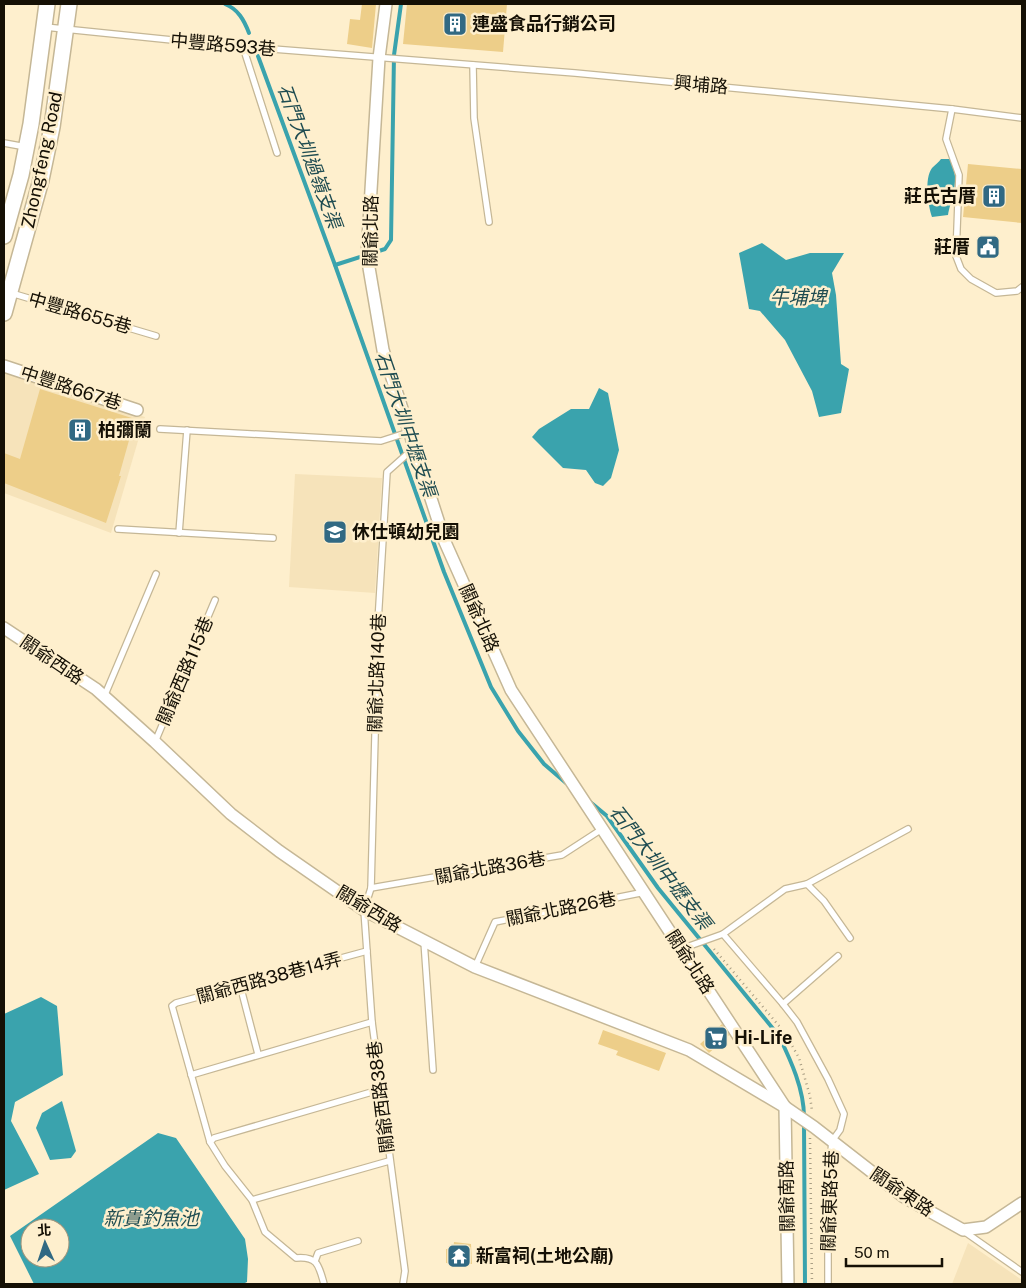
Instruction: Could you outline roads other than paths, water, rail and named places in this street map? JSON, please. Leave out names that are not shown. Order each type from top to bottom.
[{"type":"main road","name":"Zhongfeng Road","points":[[4,236],[27,147],[47,4]]},
{"type":"main road","name":"Zhongfeng Road","points":[[4,313],[7,292],[41,180],[52,128],[69,4]]},
{"type":"street","name":"關爺北路","points":[[386,4],[379,58],[367,256],[383,350],[445,542],[511,690],[785,1107]]},
{"type":"street","name":"中豐路667巷","points":[[4,366],[137,410]]},
{"type":"street","name":"關爺西路","points":[[4,628],[96,689],[231,814],[279,851],[364,910],[475,967],[689,1050],[785,1107]]},
{"type":"street","name":"關爺東路","points":[[785,1107],[904,1197],[963,1230]]},
{"type":"street","name":"關爺南路","points":[[785,1107],[788,1284]]},
{"type":"street","points":[[963,1230],[986,1227],[1022,1203]]},
{"type":"lane","name":"中豐路593巷","points":[[45,27],[243,47],[379,58]]},
{"type":"lane","points":[[243,47],[277,152]]},
{"type":"lane","name":"興埔路","points":[[379,58],[585,74],[952,109],[1022,118]]},
{"type":"lane","points":[[473,65],[474,118],[489,222]]},
{"type":"lane","points":[[952,109],[946,139],[959,174],[956,256],[961,270],[971,279],[996,293],[1017,292],[1022,287]]},
{"type":"lane","points":[[4,144],[27,147]]},
{"type":"lane","name":"中豐路655巷","points":[[7,292],[156,336]]},
{"type":"lane","points":[[160,429],[381,441],[409,432]]},
{"type":"lane","points":[[179,533],[187,430]]},
{"type":"lane","name":"關爺北路140巷","points":[[364,910],[371,888],[378,622],[386,472],[414,448]]},
{"type":"lane","points":[[118,529],[273,538]]},
{"type":"lane","points":[[104,697],[156,574]]},
{"type":"lane","name":"關爺西路115巷","points":[[155,742],[216,600]]},
{"type":"lane","name":"關爺北路36巷","points":[[371,888],[562,855],[602,829]]},
{"type":"lane","points":[[681,949],[723,934],[785,890],[807,884],[908,829]]},
{"type":"lane","points":[[807,884],[824,901],[850,938]]},
{"type":"lane","name":"關爺北路26巷","points":[[475,967],[495,922],[645,892]]},
{"type":"lane","name":"關爺西路38巷","points":[[364,910],[372,1022],[405,1271],[403,1284]]},
{"type":"lane","name":"關爺東路5巷","points":[[723,934],[796,1022],[828,1078],[844,1114],[840,1130],[832,1141],[828,1187],[828,1284]]},
{"type":"lane","points":[[424,941],[433,1070]]},
{"type":"lane","name":"關爺西路38巷14弄","points":[[191,1075],[172,1006],[176,1003],[367,951]]},
{"type":"lane","points":[[783,1004],[838,956]]},
{"type":"lane","points":[[240,985],[258,1054]]},
{"type":"lane","points":[[324,1284],[319,1267],[315,1261],[304,1257],[296,1258],[265,1232],[252,1200],[225,1166],[210,1142],[191,1075],[372,1022]]},
{"type":"lane","points":[[210,1142],[214,1138],[382,1089]]},
{"type":"lane","points":[[252,1200],[389,1161]]},
{"type":"lane","name":"關爺東路","points":[[963,1230],[1022,1272]]},
{"type":"lane","points":[[315,1261],[318,1253],[358,1242]]},
{"type":"water","points":[[941,159],[951,159],[955,176],[954,187],[948,215],[932,217],[927,185],[932,168]]},
{"type":"water","name":"牛埔埤","points":[[762,243],[786,260],[810,253],[844,253],[832,273],[836,295],[841,364],[849,369],[841,413],[819,417],[812,391],[785,340],[760,311],[749,309],[739,253]]},
{"type":"water","points":[[599,388],[608,393],[619,450],[611,478],[603,486],[595,483],[586,470],[563,468],[532,437],[539,429],[571,409],[589,409]]},
{"type":"water","points":[[41,997],[57,1006],[63,1075],[15,1102],[11,1121],[39,1174],[4,1190],[4,1014]]},
{"type":"water","points":[[62,1101],[76,1151],[71,1158],[50,1160],[36,1128],[42,1113]]},
{"type":"water","name":"新貴釣魚池","points":[[158,1133],[176,1138],[245,1239],[248,1259],[247,1282],[243,1284],[34,1284],[26,1268],[70,1268],[70,1218],[36,1218]]},
{"type":"water","name":"新貴釣魚池","points":[[20,1229],[20,1256],[10,1236]]},
{"type":"waterway","name":"石門大圳過嶺支渠","points":[[225,4],[240,15],[249,33]]},
{"type":"waterway","name":"石門大圳中壢支渠","points":[[335,265],[385,249],[391,240],[394,55],[401,4]]},
{"type":"waterway","name":"石門大圳中壢支渠","points":[[258,56],[335,265],[444,572],[491,687],[518,731],[544,764],[566,783]]},
{"type":"waterway","name":"石門大圳中壢支渠","points":[[589,801],[607,816],[658,888],[779,1036],[799,1086],[804,1117]]},
{"type":"waterway","name":"石門大圳中壢支渠","points":[[804,1124],[805,1284]]},
{"type":"place","name":"連盛食品行銷公司","points":[[455,24]]},
{"type":"place","name":"莊氏古厝","points":[[994,196]]},
{"type":"place","name":"莊厝","points":[[988,247]]},
{"type":"place","name":"柏彌蘭","points":[[80,430]]},
{"type":"place","name":"休仕頓幼兒園","points":[[335,532]]},
{"type":"place","name":"Hi-Life","points":[[716,1038]]},
{"type":"place","name":"新富祠(土地公廟)","points":[[459,1256]]}]
